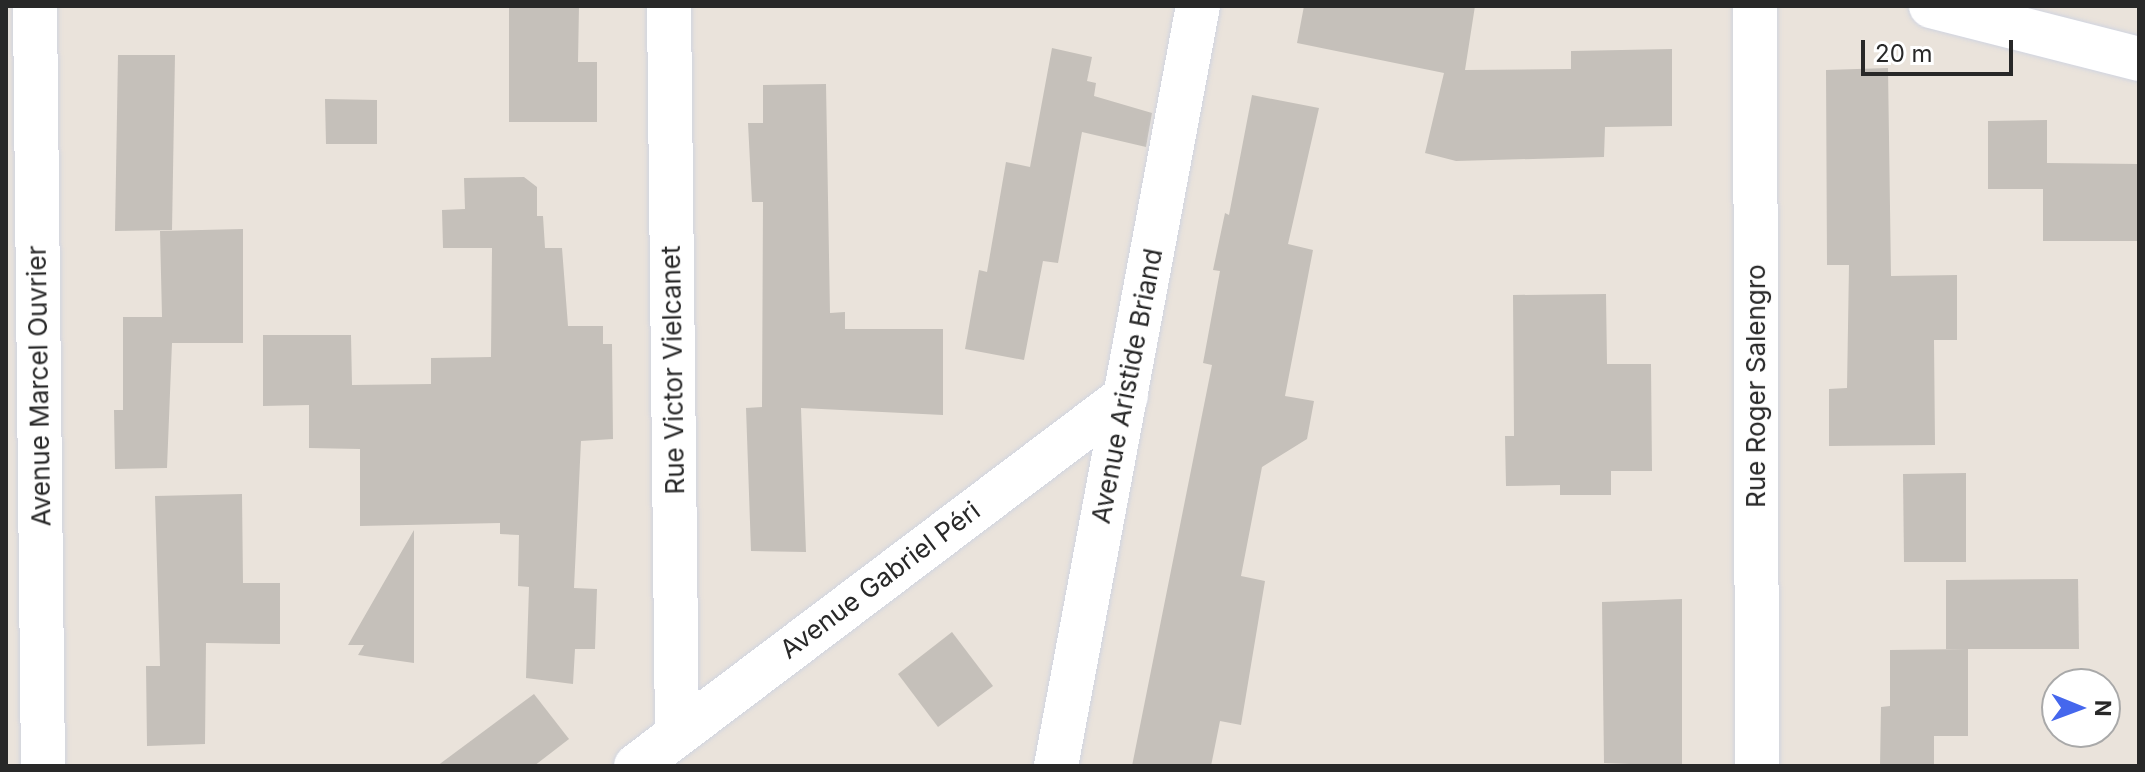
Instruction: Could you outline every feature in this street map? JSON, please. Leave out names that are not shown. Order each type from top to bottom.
[{"type":"street","name":"Avenue Marcel Ouvrier","points":[[35,6],[43,766]]},
{"type":"street","name":"Rue Victor Vielcanet","points":[[669,6],[677,733]]},
{"type":"street","name":"Avenue Aristide Briand","points":[[1056,766],[1198,6]]},
{"type":"street","name":"Rue Roger Salengro","points":[[1755,6],[1757,766]]},
{"type":"street","points":[[1931,6],[2139,59]]},
{"type":"street","name":"Avenue Gabriel Péri","points":[[636,766],[1126,396]]},
{"type":"building","points":[[509,6],[579,6],[578,62],[597,62],[597,122],[509,122]]},
{"type":"building","points":[[1304,6],[1475,6],[1465,70],[1571,69],[1571,51],[1672,49],[1672,126],[1605,127],[1604,157],[1456,161],[1425,153],[1444,73],[1297,43]]},
{"type":"building","points":[[1052,48],[1092,57],[1087,81],[1096,83],[1094,96],[1152,113],[1146,147],[1082,132],[1058,263],[1043,261],[1024,360],[965,349],[979,270],[987,272],[1006,162],[1030,167]]},
{"type":"building","points":[[118,55],[175,55],[172,230],[115,231]]},
{"type":"building","points":[[1888,68],[1891,276],[1957,275],[1957,340],[1934,340],[1935,445],[1829,446],[1829,389],[1847,388],[1849,265],[1827,265],[1826,70]]},
{"type":"building","points":[[826,84],[830,313],[845,312],[845,329],[943,329],[943,415],[801,408],[806,552],[751,551],[746,408],[762,407],[763,202],[752,202],[748,123],[763,123],[763,85]]},
{"type":"building","points":[[1252,95],[1319,108],[1288,244],[1313,250],[1285,396],[1314,401],[1307,439],[1262,467],[1241,576],[1265,581],[1241,725],[1220,721],[1211,766],[1132,766],[1212,365],[1203,363],[1220,271],[1213,270],[1225,213],[1229,215]]},
{"type":"building","points":[[325,99],[377,100],[377,144],[326,144]]},
{"type":"building","points":[[2047,120],[2047,163],[2139,164],[2139,241],[2043,241],[2043,189],[1988,189],[1988,121]]},
{"type":"building","points":[[524,177],[537,187],[537,216],[543,216],[545,248],[562,248],[568,326],[603,326],[603,344],[612,344],[613,439],[581,441],[574,588],[597,589],[595,649],[575,649],[573,684],[526,678],[529,587],[518,586],[519,535],[500,534],[500,523],[360,526],[360,449],[309,448],[309,405],[263,406],[263,335],[351,335],[352,385],[431,384],[431,358],[491,357],[492,248],[443,248],[442,210],[465,209],[464,178]]},
{"type":"building","points":[[243,229],[243,343],[172,343],[167,468],[115,469],[114,410],[123,410],[123,317],[162,317],[160,231]]},
{"type":"building","points":[[1606,294],[1607,364],[1651,364],[1652,471],[1611,471],[1611,495],[1560,495],[1560,485],[1506,486],[1505,436],[1514,436],[1513,295]]},
{"type":"building","points":[[1966,473],[1966,562],[1904,562],[1903,474]]},
{"type":"building","points":[[242,494],[243,583],[280,583],[280,644],[206,643],[205,744],[147,746],[146,666],[160,666],[155,496]]},
{"type":"building","points":[[414,530],[414,663],[358,655],[364,645],[348,645]]},
{"type":"building","points":[[2078,579],[2079,649],[1946,649],[1946,580]]},
{"type":"building","points":[[1682,599],[1682,766],[1604,763],[1602,602]]},
{"type":"building","points":[[952,632],[993,686],[938,727],[898,674]]},
{"type":"building","points":[[1968,649],[1968,736],[1934,736],[1934,766],[1880,766],[1881,707],[1890,706],[1890,650]]},
{"type":"building","points":[[534,694],[569,739],[534,766],[437,766]]}]
